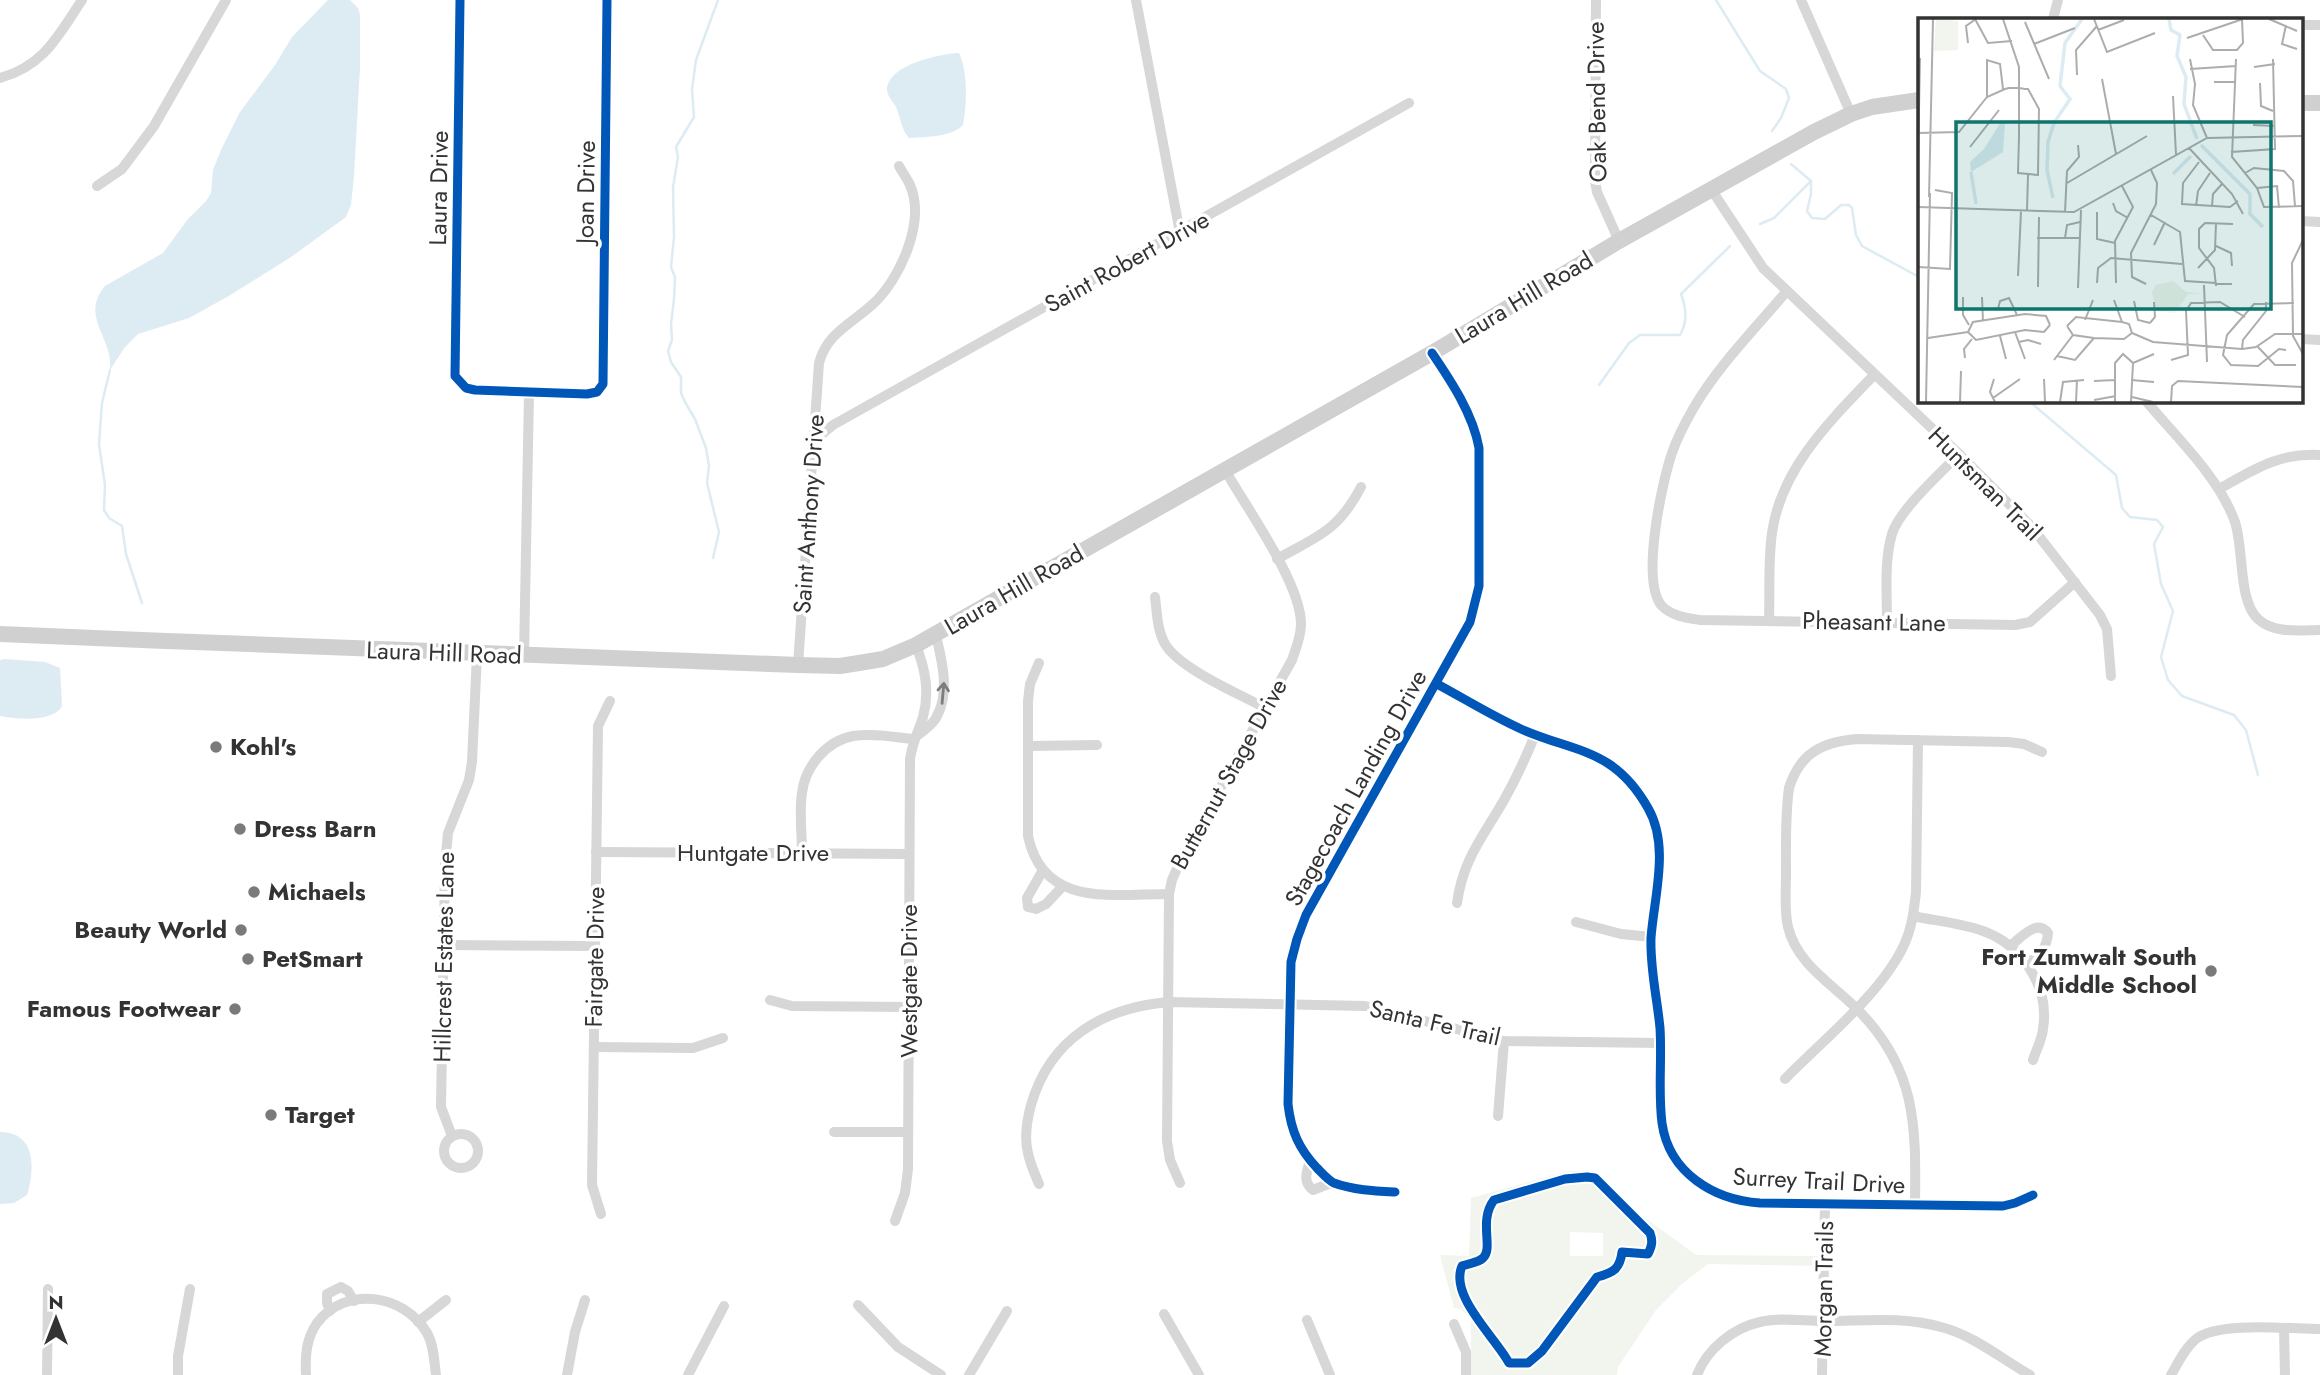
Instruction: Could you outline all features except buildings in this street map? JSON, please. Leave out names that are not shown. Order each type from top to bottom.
[{"type":"main road","name":"Laura Hill Road","points":[[0,634],[225,642],[368,651],[798,665],[840,666],[883,659],[936,635],[1432,353],[1711,189],[1850,114],[1872,107],[1918,100]]},
{"type":"main road","points":[[2302,103],[2320,103]]},
{"type":"street","points":[[0,78],[38,61],[82,0]]},
{"type":"street","points":[[97,186],[122,169],[154,126],[226,0]]},
{"type":"street","name":"Laura Drive","points":[[460,0],[455,376],[466,388],[529,393]]},
{"type":"street","name":"Joan Drive","points":[[529,393],[592,393],[597,392],[603,384],[607,0]]},
{"type":"street","points":[[1136,0],[1180,233]]},
{"type":"street","name":"Oak Bend Drive","points":[[1596,0],[1595,181],[1597,192],[1619,241]]},
{"type":"street","points":[[1801,0],[1850,114]]},
{"type":"street","points":[[2053,18],[2058,0]]},
{"type":"street","points":[[2302,25],[2320,25]]},
{"type":"street","name":"Saint Robert Drive","points":[[814,448],[821,435],[833,425],[1409,103]]},
{"type":"street","name":"Saint Anthony Drive","points":[[798,665],[819,363],[829,340],[884,293],[905,257],[912,234],[913,197],[910,185],[899,166]]},
{"type":"street","name":"Huntsman Trail","points":[[1711,189],[1751,253],[1786,292],[1959,454],[2031,526],[2100,615],[2107,629],[2111,676]]},
{"type":"street","points":[[2302,221],[2320,222]]},
{"type":"street","name":"Pheasant Lane","points":[[1786,292],[1715,376],[1692,411],[1672,452],[1658,509],[1653,561],[1654,586],[1662,606],[1677,616],[1700,620],[2015,625],[2030,622],[2075,582]]},
{"type":"street","points":[[2302,340],[2320,340]]},
{"type":"street","name":"Stagecoach Landing Drive","points":[[1395,1192],[1367,1190],[1333,1182],[1310,1160],[1296,1140],[1288,1104],[1291,962],[1306,915],[1470,622],[1479,586],[1481,463],[1477,435],[1432,353]]},
{"type":"street","points":[[1769,620],[1772,534],[1779,506],[1795,469],[1825,427],[1874,375]]},
{"type":"street","points":[[524,656],[529,393]]},
{"type":"street","points":[[817,398],[826,416],[834,420],[844,419]]},
{"type":"street","points":[[2147,402],[2219,489],[2238,533],[2250,610],[2266,625],[2277,629],[2320,630]]},
{"type":"street","points":[[1887,622],[1888,552],[1893,531],[1906,510],[1959,454]]},
{"type":"street","points":[[2219,489],[2270,461],[2291,456],[2320,455]]},
{"type":"street","name":"Butternut Stage Drive","points":[[1180,1183],[1170,1160],[1167,1141],[1169,894],[1172,880],[1183,855],[1292,660],[1299,642],[1301,625],[1295,589],[1225,470]]},
{"type":"street","points":[[1277,559],[1331,529],[1351,506],[1361,487]]},
{"type":"street","points":[[1155,597],[1159,629],[1165,644],[1175,657],[1265,708]]},
{"type":"street","points":[[802,853],[802,796],[809,768],[818,758],[839,741],[852,736],[877,735],[913,739],[937,719],[943,700],[944,668],[936,635]]},
{"type":"street","name":"Westgate Drive","points":[[895,1221],[907,1183],[910,759],[913,739],[924,713],[926,696],[926,671],[916,645]]},
{"type":"street","name":"Hillcrest Estates Lane","points":[[452,1136],[441,1107],[447,840],[469,780],[472,762],[477,654]]},
{"type":"street","points":[[1039,663],[1030,684],[1028,836],[1031,852],[1043,870],[1062,887],[1095,894],[1169,894]]},
{"type":"street","name":"Surrey Trail Drive","points":[[1437,684],[1535,735],[1588,751],[1609,763],[1624,776],[1649,810],[1659,853],[1651,963],[1660,1043],[1663,1126],[1667,1143],[1688,1174],[1705,1188],[1742,1201],[2003,1206],[2033,1195]]},
{"type":"street","name":"Fairgate Drive","points":[[601,1214],[592,1185],[598,726],[610,701]]},
{"type":"street","points":[[1457,903],[1465,865],[1505,798],[1535,735]]},
{"type":"street","points":[[1914,1205],[1914,1125],[1902,1074],[1891,1050],[1856,1008],[1820,978],[1807,963],[1788,928],[1786,906],[1789,788],[1805,758],[1818,748],[1836,741],[1857,739],[2008,742],[2024,744],[2042,752]]},
{"type":"street","points":[[1785,1079],[1856,1008],[1894,963],[1905,943],[1913,916],[1918,740]]},
{"type":"street","points":[[1029,746],[1097,745]]},
{"type":"street","name":"Huntgate Drive","points":[[596,852],[909,854]]},
{"type":"street","points":[[1043,870],[1027,898],[1028,907],[1036,909],[1046,904],[1062,887]]},
{"type":"street","points":[[1913,916],[1980,930],[1998,937],[2027,964],[2036,981],[2045,1015],[2043,1031],[2033,1060]]},
{"type":"street","points":[[1576,922],[1621,934],[1651,937]]},
{"type":"street","points":[[2010,946],[2032,928],[2045,928],[2048,933],[2047,944],[2037,958],[2027,964]]},
{"type":"street","points":[[443,945],[595,946]]},
{"type":"street","points":[[770,1000],[792,1006],[909,1007]]},
{"type":"street","name":"Santa Fe Trail","points":[[1039,1184],[1027,1153],[1026,1135],[1035,1092],[1052,1060],[1064,1046],[1099,1020],[1141,1004],[1168,1002],[1365,1006],[1504,1041],[1660,1043]]},
{"type":"street","points":[[594,1047],[693,1048],[723,1038]]},
{"type":"street","points":[[1497,1116],[1504,1041]]},
{"type":"street","points":[[834,1132],[907,1132]]},
{"type":"street","name":"Stagecoach Landing Drive","points":[[1310,1160],[1305,1180],[1313,1190],[1333,1182]]},
{"type":"street","name":"Morgan Trails","points":[[1822,1375],[1825,1203]]},
{"type":"street","points":[[330,1311],[327,1294],[334,1289],[341,1287],[348,1291],[354,1301]]},
{"type":"street","points":[[47,1375],[48,1289]]},
{"type":"street","points":[[178,1375],[178,1356],[190,1289]]},
{"type":"street","points":[[306,1375],[305,1355],[310,1336],[318,1322],[330,1311],[354,1301],[374,1298],[388,1300],[409,1311],[418,1322],[427,1334],[436,1375]]},
{"type":"street","points":[[418,1322],[446,1300]]},
{"type":"street","points":[[567,1375],[584,1300]]},
{"type":"street","points":[[858,1305],[898,1347],[941,1375]]},
{"type":"street","points":[[688,1375],[724,1306]]},
{"type":"street","points":[[969,1375],[1007,1311]]},
{"type":"street","points":[[1164,1314],[1199,1375]]},
{"type":"street","points":[[1307,1320],[1330,1375]]},
{"type":"street","points":[[1697,1375],[1711,1350],[1740,1329],[1760,1322],[1895,1320],[1943,1327],[1963,1335],[2030,1375]]},
{"type":"street","points":[[1454,1324],[1466,1352],[1466,1375]]},
{"type":"street","points":[[2171,1375],[2197,1338],[2212,1331],[2232,1328],[2320,1329]]},
{"type":"street","points":[[2284,1328],[2285,1375]]},
{"type":"shaded area","points":[[328,0],[350,0],[358,8],[360,15],[354,176],[351,205],[346,217],[291,257],[227,297],[189,318],[138,334],[125,347],[110,370],[110,358],[96,318],[98,297],[105,286],[163,253],[188,219],[206,201],[211,193],[213,170],[240,112],[292,37]]},
{"type":"shaded area","points":[[959,53],[966,89],[963,125],[945,134],[909,138],[888,93],[890,80],[917,62]]},
{"type":"shaded area","points":[[0,660],[45,662],[60,668],[62,706],[50,715],[34,719],[0,716]]},
{"type":"shaded area","points":[[0,1132],[21,1138],[30,1154],[31,1174],[27,1195],[14,1203],[0,1204]]},
{"type":"shaded area","points":[[1568,1171],[1595,1171],[1637,1212],[1696,1255],[1824,1256],[1824,1266],[1708,1264],[1682,1284],[1656,1310],[1618,1367],[1617,1375],[1471,1375],[1471,1319],[1461,1309],[1454,1308],[1440,1255],[1469,1256],[1471,1198]],"holes":[[[1570,1232],[1603,1233],[1603,1256],[1570,1256]]]},
{"type":"waterway","points":[[713,558],[719,532],[707,483],[709,466],[706,448],[681,393],[681,377],[671,362],[668,351],[672,340],[675,277],[671,267],[674,237],[673,187],[678,157],[676,147],[694,117],[692,89],[696,60],[718,0]]},
{"type":"waterway","points":[[1716,0],[1760,71],[1786,89],[1789,98],[1772,131]]},
{"type":"waterway","points":[[1791,164],[1811,181],[1807,211],[1812,218],[1825,219],[1841,205],[1849,205],[1852,208],[1856,235],[1862,246],[1918,276]]},
{"type":"waterway","points":[[1760,224],[1774,218],[1811,181]]},
{"type":"waterway","points":[[1599,385],[1629,343],[1640,335],[1680,335],[1685,314],[1681,294],[1730,246]]},
{"type":"waterway","points":[[110,370],[102,403],[99,444],[105,485],[104,510],[109,518],[122,526],[126,554],[142,603]]},
{"type":"waterway","points":[[2030,402],[2116,475],[2122,508],[2130,517],[2157,520],[2163,527],[2154,544],[2161,584],[2173,611],[2161,657],[2168,680],[2182,696],[2234,715],[2246,730],[2258,775]]},
{"type":"cycle path","points":[[460,0],[455,376],[466,388],[475,390],[587,394],[597,392],[603,384],[607,0]]},
{"type":"cycle path","points":[[1395,1192],[1356,1189],[1334,1183],[1311,1161],[1297,1139],[1288,1104],[1291,962],[1306,915],[1470,622],[1479,586],[1479,448],[1467,410],[1432,353]]},
{"type":"cycle path","points":[[1437,684],[1521,729],[1607,763],[1635,788],[1648,808],[1655,823],[1659,855],[1651,949],[1660,1028],[1662,1123],[1666,1141],[1674,1156],[1696,1181],[1726,1196],[1760,1203],[2003,1206],[2033,1195]]},
{"type":"cycle path","points":[[1587,1177],[1595,1178],[1650,1233],[1652,1241],[1648,1254],[1622,1252],[1617,1266],[1611,1272],[1597,1277],[1542,1351],[1528,1363],[1509,1363],[1468,1303],[1460,1278],[1462,1266],[1479,1261],[1486,1253],[1487,1217],[1494,1200],[1565,1179],[1587,1177]]},
{"type":"place","name":"Kohl's","points":[[216,747]]},
{"type":"place","name":"Dress Barn","points":[[240,829]]},
{"type":"place","name":"Michaels","points":[[254,892]]},
{"type":"place","name":"Beauty World","points":[[241,930]]},
{"type":"place","name":"PetSmart","points":[[248,959]]},
{"type":"place","name":"Fort Zumwalt South Middle School","points":[[2211,971]]},
{"type":"place","name":"Famous Footwear","points":[[235,1009]]},
{"type":"place","name":"Target","points":[[271,1115]]}]
